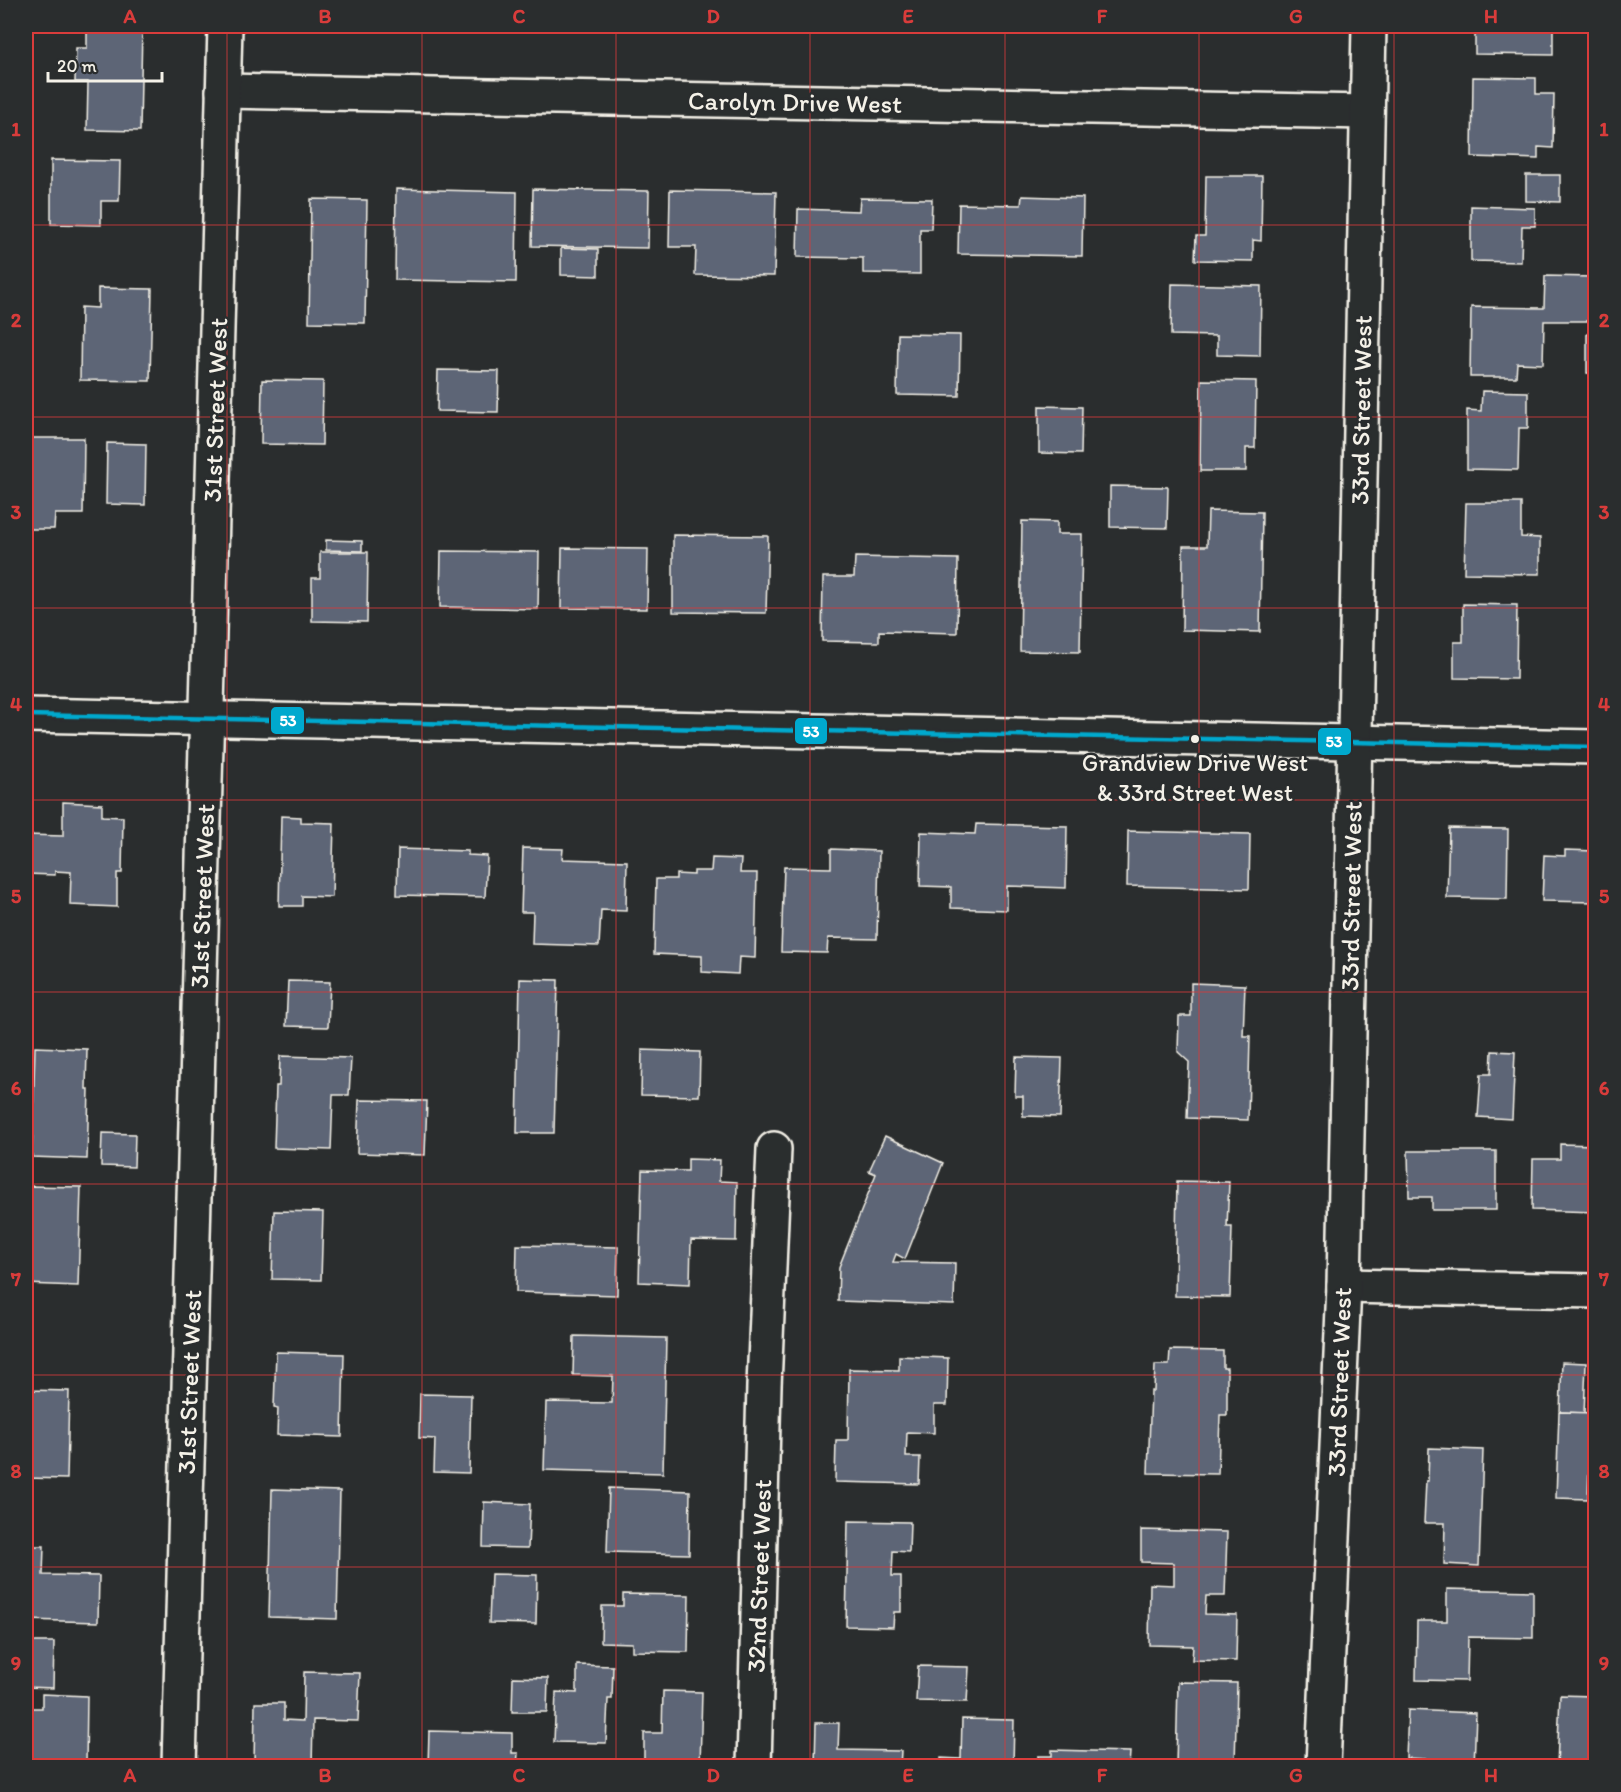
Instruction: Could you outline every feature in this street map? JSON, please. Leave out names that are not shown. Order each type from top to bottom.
[{"type":"street","name":"31st Street West","points":[[179,1767],[225,26]]},
{"type":"street","name":"33rd Street West","points":[[1323,1767],[1344,1286],[1369,26]]},
{"type":"street","name":"Carolyn Drive West","points":[[223,91],[1367,112]]},
{"type":"street","points":[[26,715],[1596,747]]},
{"type":"street","name":"32nd Street West","points":[[754,1767],[764,1386],[774,1149]]},
{"type":"street","points":[[1344,1286],[1596,1291]]},
{"type":"building","points":[[87,26],[142,26],[140,131],[87,130],[88,82],[75,82],[76,48],[87,48]]},
{"type":"building","points":[[1475,26],[1553,26],[1553,55],[1475,54]]},
{"type":"building","points":[[1473,77],[1536,78],[1536,94],[1554,94],[1553,148],[1538,147],[1538,159],[1472,157]]},
{"type":"building","points":[[51,160],[120,161],[119,201],[101,201],[101,225],[51,224]]},
{"type":"building","points":[[1526,175],[1560,175],[1560,202],[1526,201]]},
{"type":"building","points":[[1206,176],[1262,176],[1261,241],[1253,240],[1253,261],[1195,260],[1196,236],[1205,236]]},
{"type":"building","points":[[396,189],[517,192],[516,282],[395,280]]},
{"type":"building","points":[[533,189],[649,191],[648,248],[532,246]]},
{"type":"building","points":[[670,190],[776,192],[774,276],[695,275],[696,247],[669,247]]},
{"type":"building","points":[[1022,196],[1083,198],[1082,256],[958,254],[959,204],[1021,205]]},
{"type":"building","points":[[860,198],[932,199],[931,229],[920,229],[920,274],[863,273],[863,258],[797,257],[798,209],[859,211]]},
{"type":"building","points":[[311,199],[367,200],[365,323],[309,322]]},
{"type":"building","points":[[1471,206],[1535,208],[1535,226],[1522,226],[1521,262],[1471,261]]},
{"type":"building","points":[[561,248],[598,249],[598,276],[561,275]]},
{"type":"building","points":[[1545,276],[1593,277],[1592,321],[1544,321],[1543,364],[1517,363],[1516,377],[1470,377],[1471,307],[1544,308]]},
{"type":"building","points":[[1172,284],[1261,286],[1260,356],[1217,355],[1217,336],[1171,335]]},
{"type":"building","points":[[98,288],[152,289],[150,381],[80,380],[81,307],[98,308]]},
{"type":"building","points":[[898,334],[960,335],[959,396],[897,395]]},
{"type":"building","points":[[1587,334],[1596,334],[1596,374],[1587,373]]},
{"type":"building","points":[[438,370],[499,371],[498,412],[437,411]]},
{"type":"building","points":[[262,380],[323,381],[322,445],[261,444]]},
{"type":"building","points":[[1201,380],[1256,381],[1255,448],[1246,448],[1246,471],[1200,471]]},
{"type":"building","points":[[1482,391],[1528,392],[1528,428],[1519,428],[1518,470],[1467,469],[1467,410],[1481,411]]},
{"type":"building","points":[[1039,406],[1082,407],[1081,454],[1039,453]]},
{"type":"building","points":[[26,438],[84,438],[83,514],[55,514],[54,529],[26,529]]},
{"type":"building","points":[[107,443],[146,444],[145,505],[106,504]]},
{"type":"building","points":[[1110,486],[1168,487],[1167,528],[1110,527]]},
{"type":"building","points":[[1466,503],[1521,503],[1521,537],[1540,538],[1540,574],[1464,573]]},
{"type":"building","points":[[1208,511],[1262,512],[1260,632],[1182,630],[1183,546],[1207,546]]},
{"type":"building","points":[[1022,521],[1057,522],[1057,534],[1082,534],[1080,652],[1020,651]]},
{"type":"building","points":[[673,535],[768,536],[766,613],[673,612]]},
{"type":"building","points":[[326,540],[362,541],[362,551],[326,550]]},
{"type":"building","points":[[562,548],[648,549],[647,609],[561,608]]},
{"type":"building","points":[[441,551],[539,552],[538,609],[440,607]]},
{"type":"building","points":[[320,552],[368,552],[367,622],[312,621],[312,578],[320,578]]},
{"type":"building","points":[[855,557],[958,559],[957,633],[879,631],[879,642],[822,641],[823,577],[854,577]]},
{"type":"building","points":[[1463,604],[1517,605],[1516,679],[1454,678],[1454,642],[1463,642]]},
{"type":"building","points":[[63,802],[102,804],[102,816],[123,817],[122,873],[117,873],[117,907],[70,905],[71,872],[55,871],[55,875],[26,874],[26,835],[63,836]]},
{"type":"building","points":[[281,816],[301,817],[301,822],[334,823],[332,897],[302,896],[302,906],[279,906]]},
{"type":"building","points":[[976,824],[1067,826],[1066,888],[1007,886],[1007,910],[951,908],[951,887],[920,886],[921,832],[975,834]]},
{"type":"building","points":[[1449,828],[1508,829],[1507,899],[1447,898]]},
{"type":"building","points":[[1128,831],[1250,834],[1249,889],[1127,886]]},
{"type":"building","points":[[523,848],[563,849],[562,859],[627,861],[626,911],[601,910],[599,946],[532,944],[533,912],[521,912]]},
{"type":"building","points":[[398,849],[468,851],[468,855],[487,856],[485,897],[397,895]]},
{"type":"building","points":[[831,849],[879,851],[877,939],[828,938],[827,953],[781,952],[784,867],[831,868]]},
{"type":"building","points":[[1565,850],[1596,851],[1596,902],[1542,901],[1544,855],[1565,856]]},
{"type":"building","points":[[712,858],[741,859],[740,873],[757,873],[755,958],[739,957],[738,974],[702,972],[702,956],[654,954],[656,879],[676,879],[676,874],[694,875],[694,871],[711,871]]},
{"type":"building","points":[[520,979],[558,980],[554,1133],[517,1133]]},
{"type":"building","points":[[288,981],[330,982],[328,1027],[286,1026]]},
{"type":"building","points":[[1191,983],[1245,985],[1243,1036],[1250,1036],[1248,1120],[1187,1118],[1189,1062],[1178,1052],[1179,1016],[1191,1016]]},
{"type":"building","points":[[35,1047],[87,1049],[86,1089],[89,1089],[87,1159],[32,1157]]},
{"type":"building","points":[[642,1050],[700,1052],[699,1096],[641,1095]]},
{"type":"building","points":[[1492,1051],[1515,1052],[1512,1119],[1478,1117],[1481,1074],[1491,1074]]},
{"type":"building","points":[[280,1056],[351,1058],[349,1095],[333,1095],[331,1150],[274,1148],[276,1086],[279,1086]]},
{"type":"building","points":[[1016,1057],[1062,1058],[1060,1117],[1023,1116],[1023,1096],[1015,1096]]},
{"type":"building","points":[[359,1100],[427,1101],[425,1155],[357,1153]]},
{"type":"building","points":[[102,1133],[135,1134],[134,1167],[101,1166]]},
{"type":"building","points":[[885,1136],[943,1163],[905,1259],[896,1254],[893,1262],[955,1263],[954,1305],[838,1301],[839,1267],[876,1174],[869,1171]]},
{"type":"building","points":[[1560,1144],[1596,1145],[1596,1212],[1532,1210],[1533,1159],[1560,1159]]},
{"type":"building","points":[[1408,1151],[1496,1151],[1496,1210],[1432,1210],[1432,1197],[1409,1197]]},
{"type":"building","points":[[688,1159],[720,1160],[719,1181],[737,1182],[736,1241],[691,1240],[690,1284],[639,1282],[642,1170],[688,1171]]},
{"type":"building","points":[[1177,1181],[1229,1182],[1227,1227],[1232,1227],[1230,1297],[1175,1296]]},
{"type":"building","points":[[26,1186],[81,1187],[78,1286],[26,1284]]},
{"type":"building","points":[[274,1211],[323,1212],[321,1280],[272,1279]]},
{"type":"building","points":[[517,1245],[618,1247],[617,1295],[516,1292]]},
{"type":"building","points":[[574,1336],[666,1338],[663,1473],[544,1470],[546,1402],[612,1403],[613,1376],[573,1375]]},
{"type":"building","points":[[1170,1350],[1223,1351],[1223,1368],[1227,1368],[1227,1415],[1220,1415],[1218,1474],[1148,1473],[1151,1391],[1154,1391],[1155,1365],[1169,1365]]},
{"type":"building","points":[[276,1352],[344,1354],[342,1437],[277,1435],[278,1408],[274,1407]]},
{"type":"building","points":[[899,1356],[948,1358],[947,1405],[934,1405],[934,1433],[907,1432],[906,1457],[920,1457],[919,1484],[835,1482],[836,1440],[848,1440],[849,1369],[899,1370]]},
{"type":"building","points":[[1562,1362],[1586,1363],[1584,1413],[1560,1412]]},
{"type":"building","points":[[26,1390],[69,1391],[67,1479],[26,1478]]},
{"type":"building","points":[[420,1394],[471,1395],[469,1473],[434,1472],[435,1439],[419,1438]]},
{"type":"building","points":[[1559,1412],[1596,1413],[1596,1463],[1589,1463],[1588,1499],[1556,1498]]},
{"type":"building","points":[[1429,1448],[1483,1450],[1479,1566],[1444,1564],[1445,1523],[1424,1523]]},
{"type":"building","points":[[609,1488],[690,1491],[689,1554],[607,1552]]},
{"type":"building","points":[[272,1489],[340,1491],[337,1619],[269,1617]]},
{"type":"building","points":[[484,1502],[530,1504],[528,1548],[483,1547]]},
{"type":"building","points":[[848,1521],[910,1522],[909,1552],[893,1551],[892,1576],[901,1576],[901,1612],[894,1612],[893,1627],[846,1626]]},
{"type":"building","points":[[1141,1530],[1227,1532],[1225,1596],[1206,1596],[1205,1614],[1237,1615],[1236,1661],[1192,1660],[1193,1646],[1149,1645],[1150,1584],[1174,1585],[1174,1563],[1141,1562]]},
{"type":"building","points":[[26,1546],[44,1546],[43,1575],[99,1576],[98,1622],[26,1620]]},
{"type":"building","points":[[491,1574],[537,1575],[536,1624],[489,1623]]},
{"type":"building","points":[[1447,1589],[1533,1591],[1533,1638],[1468,1637],[1467,1681],[1416,1680],[1417,1621],[1447,1621]]},
{"type":"building","points":[[623,1594],[689,1595],[688,1652],[632,1651],[632,1643],[601,1642],[602,1606],[623,1606]]},
{"type":"building","points":[[26,1642],[54,1642],[53,1688],[26,1687]]},
{"type":"building","points":[[577,1665],[613,1666],[612,1699],[608,1699],[606,1743],[554,1742],[556,1692],[577,1693]]},
{"type":"building","points":[[918,1666],[969,1667],[967,1702],[916,1701]]},
{"type":"building","points":[[304,1672],[360,1673],[358,1721],[313,1720],[312,1766],[254,1766],[255,1703],[284,1703],[284,1720],[303,1721]]},
{"type":"building","points":[[513,1677],[548,1678],[547,1712],[512,1712]]},
{"type":"building","points":[[1178,1682],[1237,1683],[1235,1764],[1176,1766]]},
{"type":"building","points":[[663,1691],[702,1692],[700,1766],[644,1766],[644,1733],[662,1733]]},
{"type":"building","points":[[42,1694],[87,1696],[86,1766],[26,1766],[26,1708],[42,1708]]},
{"type":"building","points":[[1560,1695],[1593,1696],[1591,1740],[1596,1740],[1596,1766],[1557,1766]]},
{"type":"building","points":[[1408,1710],[1476,1713],[1474,1766],[1428,1766],[1428,1759],[1406,1758]]},
{"type":"building","points":[[962,1719],[1014,1720],[1013,1766],[941,1766],[941,1758],[961,1759]]},
{"type":"building","points":[[816,1723],[839,1723],[838,1750],[901,1751],[900,1766],[815,1766]]},
{"type":"building","points":[[429,1731],[512,1733],[512,1753],[518,1753],[517,1766],[428,1766]]},
{"type":"building","points":[[1052,1750],[1130,1752],[1129,1766],[1038,1766],[1038,1756],[1052,1756]]},
{"type":"transit line","name":"53","points":[[26,715],[1596,747]]},
{"type":"place","name":"Grandview Drive West & 33rd Street West","points":[[1195,739]]}]
